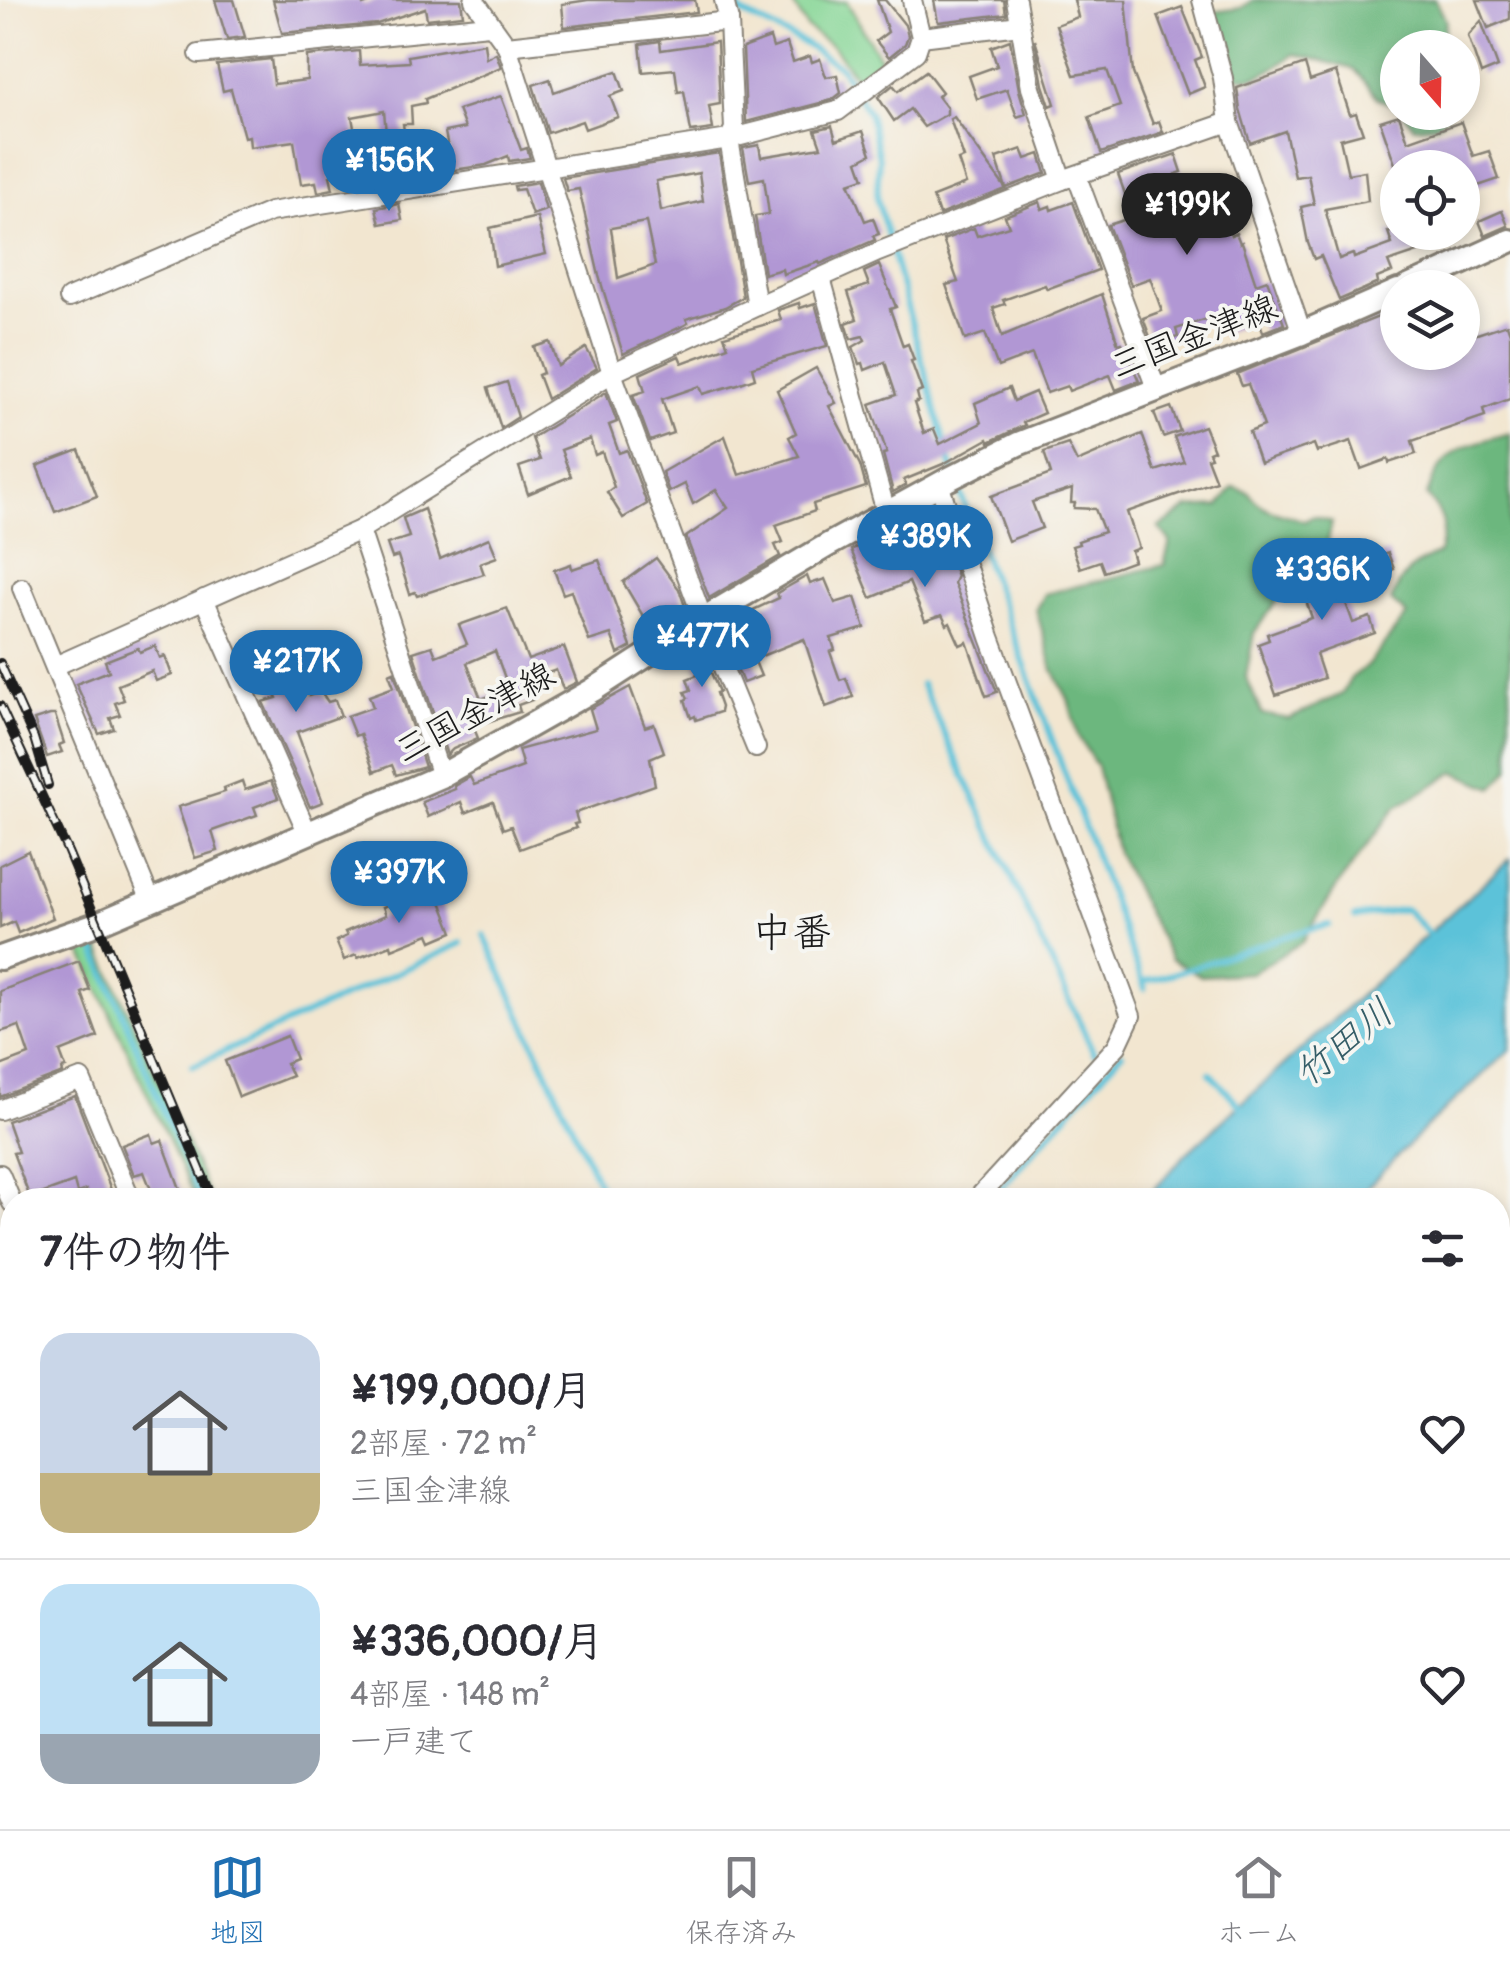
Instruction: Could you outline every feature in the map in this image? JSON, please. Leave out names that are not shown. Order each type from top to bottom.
[{"type":"main road","points":[[1446,270],[1510,241]]},
{"type":"main road","name":"三国金津線","points":[[0,958],[151,901],[440,776],[592,690],[703,618],[886,512],[1018,444],[1380,299]]},
{"type":"street","points":[[474,0],[507,46],[612,374],[756,748]]},
{"type":"street","points":[[724,0],[729,21],[734,129],[729,139],[757,306]]},
{"type":"street","points":[[70,298],[270,212],[729,139],[838,111],[916,52],[921,37],[912,0]]},
{"type":"street","points":[[1016,0],[1031,88],[1156,388]]},
{"type":"street","points":[[1202,0],[1223,78],[1229,122],[1302,333]]},
{"type":"street","points":[[507,46],[729,21]]},
{"type":"street","points":[[921,37],[1020,24]]},
{"type":"street","points":[[200,54],[489,25]]},
{"type":"street","points":[[55,666],[360,530],[612,374],[757,306],[871,256],[1070,178],[1229,122]]},
{"type":"street","points":[[822,278],[886,512]]},
{"type":"street","points":[[950,479],[990,637],[1131,1016],[1117,1046],[987,1188]]},
{"type":"street","points":[[360,530],[440,776]]},
{"type":"street","points":[[22,588],[151,901]]},
{"type":"street","points":[[204,599],[308,834]]},
{"type":"street","points":[[0,1110],[81,1079],[127,1188]]},
{"type":"green space","points":[[791,0],[847,2],[884,65],[858,80],[834,48],[807,28]]},
{"type":"green space","points":[[1253,0],[1436,0],[1446,21],[1444,30],[1380,30],[1380,99],[1354,69],[1295,54],[1258,76],[1233,75],[1213,12],[1241,8]]},
{"type":"green space","points":[[1510,433],[1510,768],[1493,788],[1455,772],[1395,808],[1302,942],[1251,973],[1201,976],[1171,959],[1117,853],[1097,767],[1078,736],[1068,699],[1053,670],[1036,609],[1044,594],[1164,565],[1170,542],[1159,528],[1188,508],[1219,506],[1233,487],[1249,492],[1273,511],[1304,521],[1314,516],[1332,522],[1326,551],[1280,596],[1254,633],[1246,677],[1262,714],[1289,719],[1342,694],[1351,678],[1368,665],[1407,615],[1391,601],[1409,571],[1439,553],[1443,523],[1427,496],[1439,468],[1457,451]]},
{"type":"green space","points":[[98,944],[206,1188],[190,1188],[81,950]]},
{"type":"water","name":"竹田川","points":[[1510,859],[1510,1050],[1367,1188],[1156,1188],[1186,1154]]},
{"type":"building","points":[[215,0],[234,0],[245,37],[227,39]]},
{"type":"building","points":[[273,0],[361,0],[363,5],[378,0],[461,0],[463,15],[427,19],[425,8],[377,24],[282,33]]},
{"type":"building","points":[[588,0],[695,0],[697,12],[564,27],[562,4]]},
{"type":"building","points":[[877,0],[885,0],[905,25],[908,36],[905,44],[889,57],[876,41],[888,32]]},
{"type":"building","points":[[934,0],[1004,0],[1006,14],[938,22]]},
{"type":"building","points":[[1074,0],[1126,0],[1133,73],[1153,124],[1159,121],[1163,132],[1101,153],[1089,117],[1120,106],[1107,70],[1074,75],[1056,25],[1078,17]]},
{"type":"building","points":[[1477,0],[1510,0],[1510,19],[1488,28]]},
{"type":"building","points":[[1182,7],[1202,57],[1195,60],[1205,87],[1188,94],[1158,16]]},
{"type":"building","points":[[1481,21],[1498,67],[1481,74],[1480,30],[1473,30]]},
{"type":"building","points":[[770,38],[773,48],[787,43],[793,62],[810,56],[812,62],[820,59],[826,77],[837,75],[841,93],[832,100],[746,122],[743,48]]},
{"type":"building","points":[[1010,40],[1026,114],[1017,117],[1007,89],[977,99],[969,76],[997,66],[991,47]]},
{"type":"building","points":[[1035,40],[1055,104],[1050,106],[1043,85]]},
{"type":"building","points":[[660,41],[661,50],[717,42],[720,104],[709,106],[713,129],[691,132],[684,91],[678,92],[675,69],[643,72],[640,44]]},
{"type":"building","points":[[484,43],[486,58],[496,53],[501,67],[425,99],[426,103],[411,106],[412,124],[403,124],[408,159],[449,153],[445,132],[465,128],[458,110],[501,96],[521,150],[527,148],[530,158],[509,161],[508,156],[486,165],[364,184],[362,171],[330,176],[333,189],[318,192],[316,182],[301,184],[294,141],[250,147],[231,89],[223,91],[217,65],[271,59],[274,84],[307,80],[307,56],[359,51],[360,65],[409,62],[408,56]],"holes":[[[384,111],[387,145],[358,149],[352,117]]]},
{"type":"building","points":[[1305,64],[1310,81],[1336,72],[1350,115],[1356,113],[1363,133],[1340,139],[1348,174],[1365,171],[1368,201],[1325,209],[1339,259],[1380,248],[1418,252],[1388,262],[1391,270],[1380,270],[1378,283],[1339,300],[1321,256],[1314,259],[1308,243],[1301,207],[1314,204],[1308,175],[1295,177],[1285,131],[1250,143],[1237,88]]},
{"type":"building","points":[[617,71],[624,91],[610,96],[618,117],[585,129],[582,121],[548,133],[533,85],[550,79],[554,92]]},
{"type":"building","points":[[926,71],[942,92],[938,96],[947,114],[924,127],[910,109],[894,121],[878,97],[893,85],[898,91]]},
{"type":"building","points":[[954,117],[1006,189],[939,215],[933,197],[966,184],[958,160],[964,158],[950,119]]},
{"type":"building","points":[[832,126],[836,140],[863,131],[871,154],[858,161],[864,178],[849,183],[865,221],[873,218],[879,234],[873,236],[875,240],[820,264],[783,274],[782,269],[764,274],[755,216],[769,214],[764,178],[749,181],[743,148],[759,145],[761,157],[821,147],[815,130]]},
{"type":"building","points":[[1383,130],[1404,130],[1408,141],[1439,130],[1464,130],[1471,150],[1390,150]]},
{"type":"building","points":[[1022,149],[1026,159],[1040,154],[1046,173],[1006,188],[996,158]]},
{"type":"building","points":[[1489,151],[1499,179],[1480,185],[1480,154]]},
{"type":"building","points":[[719,153],[743,297],[686,319],[688,323],[683,326],[623,354],[599,276],[579,189],[567,191],[563,178]],"holes":[[[699,173],[703,201],[661,211],[656,181]],[[646,222],[655,265],[618,278],[611,228]]]},
{"type":"building","points":[[1176,154],[1182,172],[1176,174],[1190,216],[1221,205],[1231,235],[1236,233],[1242,242],[1256,284],[1267,280],[1284,324],[1263,332],[1259,320],[1219,334],[1213,317],[1176,329],[1178,337],[1153,345],[1143,318],[1162,311],[1150,278],[1131,285],[1108,225],[1133,217],[1118,174]]},
{"type":"building","points":[[538,182],[546,210],[532,215],[523,189],[515,190],[514,186]]},
{"type":"building","points":[[1040,202],[1042,209],[1050,206],[1051,210],[1073,202],[1098,270],[1003,300],[1005,304],[993,308],[1002,336],[1102,294],[1118,344],[1122,343],[1139,381],[1116,390],[1110,375],[1069,391],[1067,386],[1047,393],[1032,354],[998,367],[985,333],[965,340],[946,285],[958,282],[943,240],[974,228],[977,236],[1009,226],[1005,216]]},
{"type":"building","points":[[399,204],[402,220],[380,224],[376,208]]},
{"type":"building","points":[[1502,211],[1508,226],[1485,236],[1480,221]]},
{"type":"building","points":[[537,217],[546,254],[495,266],[490,228]]},
{"type":"building","points":[[879,265],[896,307],[890,309],[903,346],[908,344],[914,360],[911,361],[922,391],[917,393],[919,401],[914,403],[924,433],[934,429],[940,444],[981,423],[975,403],[1009,388],[1014,401],[1035,392],[1044,413],[904,480],[906,485],[893,492],[883,454],[887,453],[870,404],[896,395],[885,362],[865,370],[863,363],[859,364],[853,347],[865,340],[863,336],[851,339],[846,323],[857,319],[848,292],[869,285],[864,272]]},
{"type":"building","points":[[799,303],[800,308],[815,303],[827,346],[752,367],[755,378],[738,384],[703,394],[700,386],[662,399],[673,433],[650,441],[633,395],[645,391],[640,374],[679,356],[682,363],[728,346],[724,336],[781,320],[778,310]]},
{"type":"building","points":[[1380,316],[1380,370],[1480,370],[1480,333],[1507,324],[1510,333],[1510,399],[1483,409],[1485,416],[1412,441],[1416,454],[1361,469],[1351,441],[1317,452],[1314,444],[1260,463],[1249,432],[1264,426],[1248,384],[1242,386],[1237,374]]},
{"type":"building","points":[[550,342],[558,366],[586,348],[597,368],[547,399],[534,347]]},
{"type":"building","points":[[816,368],[836,403],[829,406],[860,465],[866,487],[813,504],[815,511],[776,525],[783,542],[775,545],[780,556],[709,598],[686,537],[728,508],[716,490],[693,504],[685,484],[669,492],[662,472],[725,436],[739,475],[799,456],[789,437],[796,433],[777,390]]},
{"type":"building","points":[[507,382],[518,417],[501,428],[488,388]]},
{"type":"building","points":[[606,392],[617,422],[609,425],[619,453],[627,450],[647,504],[623,518],[607,492],[614,487],[602,452],[595,455],[590,439],[561,450],[571,476],[528,494],[519,467],[540,460],[532,438]]},
{"type":"building","points":[[1171,407],[1180,431],[1163,437],[1154,413]]},
{"type":"building","points":[[1204,426],[1214,450],[1207,458],[1216,481],[1127,512],[1139,548],[1131,551],[1134,561],[1104,572],[1100,561],[1080,568],[1072,546],[1104,532],[1095,509],[1074,508],[1072,489],[1032,502],[1042,528],[1008,541],[991,496],[1051,474],[1044,452],[1068,444],[1077,462],[1142,434],[1155,471],[1184,462],[1174,437]]},
{"type":"building","points":[[79,450],[97,496],[55,512],[37,466]]},
{"type":"building","points":[[424,509],[440,559],[489,538],[497,557],[480,563],[484,574],[417,596],[415,592],[410,594],[398,556],[392,558],[387,544],[409,537],[403,518]]},
{"type":"building","points":[[943,537],[957,576],[954,583],[997,692],[986,696],[967,642],[960,645],[950,623],[947,625],[942,615],[925,621],[909,582],[871,598],[851,550],[869,541],[878,562]]},
{"type":"building","points":[[1388,553],[1394,569],[1384,573],[1386,580],[1343,595],[1353,623],[1370,617],[1375,633],[1316,654],[1324,678],[1276,695],[1258,644],[1269,640],[1267,634],[1312,618],[1300,584],[1316,578],[1314,572],[1336,564],[1366,554],[1368,560]]},
{"type":"building","points":[[656,558],[679,589],[687,612],[653,633],[623,582]]},
{"type":"building","points":[[599,560],[631,647],[618,654],[611,634],[589,641],[571,591],[563,594],[554,570]]},
{"type":"building","points":[[807,576],[810,584],[825,579],[835,603],[855,597],[865,628],[831,638],[835,650],[830,652],[840,680],[846,678],[853,697],[826,707],[804,639],[754,659],[761,676],[743,683],[725,639],[733,636],[727,622],[779,598],[777,593]]},
{"type":"building","points":[[507,608],[528,660],[564,647],[577,682],[563,689],[556,670],[525,681],[532,700],[518,705],[520,712],[473,726],[478,738],[447,755],[413,652],[432,646],[436,656],[467,644],[459,625]],"holes":[[[495,651],[509,689],[481,699],[467,663]]]},
{"type":"building","points":[[155,646],[160,658],[165,656],[172,675],[156,681],[152,671],[118,685],[124,700],[115,703],[120,715],[110,718],[114,729],[99,734],[76,684],[109,671],[105,661]]},
{"type":"building","points":[[301,647],[308,664],[297,668],[309,696],[321,692],[328,702],[335,700],[341,716],[297,732],[323,802],[310,807],[263,702],[277,698],[262,662]]},
{"type":"building","points":[[701,648],[721,707],[720,712],[696,720],[695,716],[691,718],[685,692],[691,690],[687,679],[700,674],[692,651]]},
{"type":"building","points":[[394,672],[425,767],[396,775],[392,765],[374,772],[360,734],[355,736],[347,716],[373,707],[369,696],[394,687],[389,674]]},
{"type":"building","points":[[630,687],[645,727],[654,724],[664,752],[650,758],[655,785],[575,813],[576,828],[520,849],[511,826],[503,829],[493,802],[465,813],[461,802],[428,817],[422,802],[455,789],[470,777],[474,785],[523,767],[518,750],[596,729],[590,709]]},
{"type":"building","points":[[55,715],[64,743],[59,745],[62,752],[47,757],[34,720]]},
{"type":"building","points":[[242,781],[245,790],[271,781],[278,798],[254,807],[257,815],[212,831],[218,851],[195,858],[178,807],[225,792],[224,788]]},
{"type":"building","points":[[28,851],[53,918],[18,933],[14,922],[0,928],[0,865]]},
{"type":"building","points":[[435,886],[453,932],[432,941],[429,934],[392,949],[391,945],[344,960],[336,941],[347,936],[345,932],[386,915],[383,907]]},
{"type":"building","points":[[79,961],[90,990],[82,993],[98,1037],[60,1052],[66,1068],[63,1073],[0,1097],[0,1066],[29,1055],[19,1026],[0,1032],[0,991]]},
{"type":"building","points":[[287,1036],[296,1059],[286,1063],[292,1076],[239,1097],[225,1061]]},
{"type":"building","points":[[75,1096],[110,1188],[76,1188],[74,1182],[58,1188],[26,1188],[13,1153],[18,1152],[7,1121]]},
{"type":"building","points":[[151,1134],[154,1143],[162,1140],[180,1188],[150,1188],[144,1172],[134,1175],[122,1145]]},
{"type":"waterway","points":[[737,0],[740,12],[805,44],[841,68],[869,113],[879,158],[877,198],[952,469]]},
{"type":"waterway","points":[[956,481],[1145,989]]},
{"type":"waterway","points":[[921,684],[1094,1053]]},
{"type":"waterway","points":[[1355,917],[1405,909],[1435,940]]},
{"type":"waterway","points":[[1142,982],[1329,925]]},
{"type":"waterway","points":[[484,935],[600,1188]]},
{"type":"waterway","points":[[193,1066],[462,943]]},
{"type":"waterway","points":[[93,944],[196,1188]]},
{"type":"waterway","points":[[1001,1188],[1122,1053]]},
{"type":"waterway","points":[[1210,1073],[1243,1109]]},
{"type":"railway","points":[[0,663],[34,738],[48,785]]},
{"type":"railway","points":[[0,706],[68,852],[208,1188]]},
{"type":"district","name":"中番","points":[[792,933]]}]
